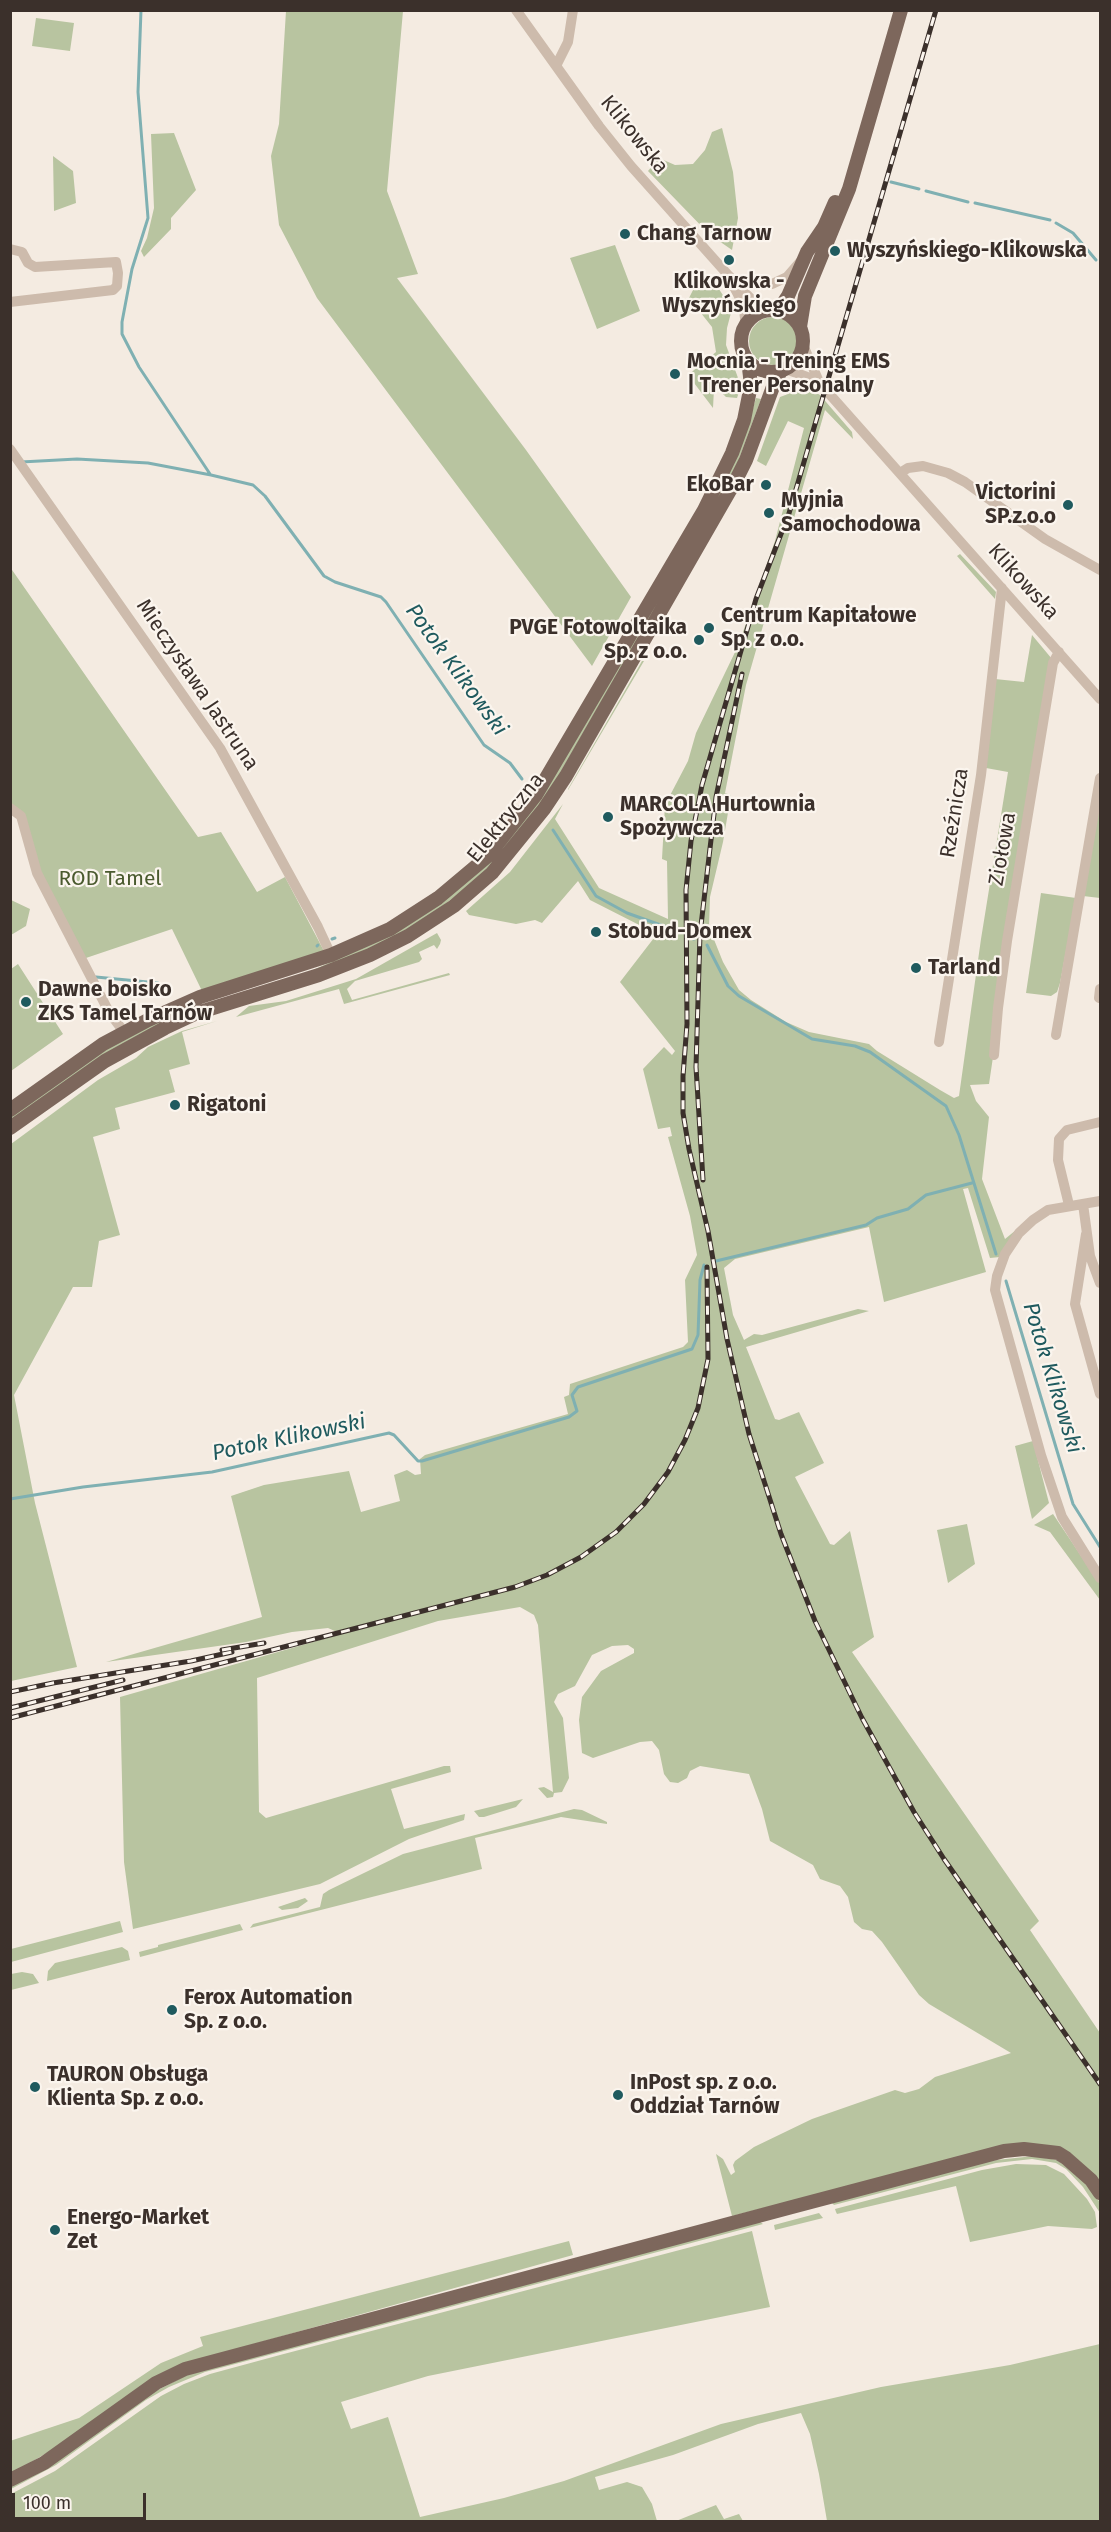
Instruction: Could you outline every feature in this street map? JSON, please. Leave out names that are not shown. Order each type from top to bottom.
[{"type":"main road","points":[[800,327],[787,314],[773,311],[758,314],[746,325],[741,343],[748,360],[762,371],[784,370],[796,361],[803,345],[800,327],[805,296],[841,212],[901,10]]},
{"type":"main road","points":[[773,311],[788,296],[807,252],[824,227],[863,143]]},
{"type":"main road","name":"Elektryczna","points":[[10,1110],[78,1060],[124,1032],[200,997],[331,955],[390,929],[438,898],[488,855],[527,809],[704,510],[725,469],[739,434],[750,394],[751,380],[748,360]]},
{"type":"main road","name":"Elektryczna","points":[[10,1128],[105,1061],[165,1028],[206,1010],[319,975],[370,955],[408,936],[454,906],[492,873],[537,819],[566,776],[736,480],[746,460],[774,384],[784,370]]},
{"type":"main road","points":[[10,2480],[44,2463],[156,2383],[211,2361],[1004,2151],[1058,2153],[1092,2180],[1101,2193]]},
{"type":"street","name":"Klikowska","points":[[516,10],[619,151],[751,299],[773,311]]},
{"type":"street","points":[[556,66],[568,42],[573,10]]},
{"type":"street","points":[[10,249],[22,252],[28,263],[35,267],[116,262],[118,273],[117,286],[113,290],[10,302]]},
{"type":"street","points":[[729,276],[751,285],[771,284],[787,277],[807,252]]},
{"type":"street","name":"Klikowska","points":[[729,276],[743,304],[746,325]]},
{"type":"street","name":"Klikowska","points":[[803,345],[820,384],[1101,699]]},
{"type":"street","name":"Klikowska","points":[[784,370],[820,384]]},
{"type":"street","name":"Mieczysława Jastruna","points":[[10,449],[220,748],[331,955]]},
{"type":"street","points":[[900,473],[908,468],[923,466],[948,473],[965,482],[1045,539],[1101,570]]},
{"type":"street","name":"Rzeźnicza","points":[[939,1042],[986,738],[995,635],[1002,588]]},
{"type":"street","name":"Ziołowa","points":[[994,1056],[1007,941],[1053,663],[1059,652]]},
{"type":"street","points":[[1056,1035],[1101,778]]},
{"type":"street","points":[[10,808],[21,816],[37,873],[71,927],[108,1012],[124,1032]]},
{"type":"street","points":[[1069,1205],[1058,1160],[1059,1139],[1067,1130],[1101,1122]]},
{"type":"street","points":[[1101,1201],[1047,1210],[1019,1233],[1005,1254],[998,1271],[995,1290],[1014,1363],[1062,1516],[1101,1578]]},
{"type":"street","points":[[1083,1204],[1086,1234],[1101,1283]]},
{"type":"street","points":[[1086,1234],[1074,1304],[1101,1394]]},
{"type":"green space","points":[[286,11],[403,11],[387,191],[418,274],[397,278],[526,450],[631,597],[592,666],[317,298],[279,225],[271,156],[279,124]]},
{"type":"green space","points":[[36,18],[74,23],[70,51],[32,46]]},
{"type":"green space","points":[[722,128],[733,172],[738,218],[732,250],[709,234],[648,171],[659,158],[675,165],[693,164],[705,150],[712,132]]},
{"type":"green space","points":[[174,133],[196,190],[171,218],[171,229],[144,257],[141,251],[147,238],[154,208],[151,134]]},
{"type":"green space","points":[[53,156],[73,171],[76,203],[54,211]]},
{"type":"green space","points":[[615,245],[640,311],[597,329],[570,258]]},
{"type":"green space","points":[[711,277],[732,309],[727,328],[726,345],[741,386],[737,398],[726,397],[717,388],[714,389],[713,408],[688,375],[716,352],[712,327],[689,298],[694,288]]},
{"type":"green space","points":[[773,317],[790,324],[797,341],[790,358],[773,365],[756,358],[749,341],[756,324]]},
{"type":"green space","points":[[807,387],[820,395],[852,432],[853,439],[825,410],[746,685],[725,793],[731,795],[710,897],[709,927],[723,962],[739,990],[751,1000],[786,1022],[809,1032],[869,1044],[940,1090],[954,1098],[959,1096],[1008,772],[986,768],[995,679],[1024,682],[1032,635],[1052,659],[989,1084],[970,1085],[976,1101],[989,1117],[982,1179],[1005,1239],[1027,1221],[1000,1257],[990,1258],[968,1188],[963,1189],[986,1272],[884,1302],[869,1227],[735,1259],[724,1268],[733,1315],[744,1340],[754,1334],[762,1335],[858,1309],[869,1311],[746,1347],[775,1419],[779,1420],[799,1412],[824,1463],[795,1477],[830,1544],[834,1545],[850,1531],[874,1637],[852,1652],[1039,1921],[1030,1930],[1100,2033],[1100,2185],[1079,2161],[1009,2146],[732,2216],[716,2154],[723,2159],[731,2175],[735,2172],[733,2165],[735,2161],[754,2147],[812,2119],[895,2090],[905,2093],[919,2089],[935,2077],[1011,2053],[929,2004],[919,1995],[872,1931],[862,1929],[854,1922],[848,1897],[840,1886],[820,1879],[813,1865],[770,1841],[762,1809],[749,1774],[700,1766],[690,1771],[687,1778],[678,1783],[670,1782],[664,1774],[659,1750],[652,1741],[640,1742],[593,1758],[582,1753],[579,1720],[582,1697],[601,1671],[634,1653],[634,1649],[628,1645],[612,1646],[592,1655],[575,1686],[558,1694],[554,1702],[563,1718],[569,1778],[562,1792],[554,1793],[553,1797],[547,1798],[538,1788],[544,1787],[553,1792],[538,1625],[534,1615],[520,1607],[438,1621],[257,1678],[259,1812],[266,1818],[450,1766],[451,1772],[391,1789],[404,1829],[465,1814],[464,1820],[409,1839],[320,1884],[133,1929],[124,1862],[120,1697],[334,1636],[337,1632],[328,1628],[292,1632],[246,1642],[106,1662],[262,1617],[231,1496],[264,1485],[349,1471],[361,1512],[400,1501],[394,1475],[407,1470],[415,1475],[421,1474],[420,1459],[425,1455],[568,1414],[564,1397],[569,1395],[570,1384],[683,1347],[688,1342],[685,1280],[697,1255],[690,1216],[668,1137],[672,1136],[670,1127],[658,1129],[643,1069],[664,1047],[672,1055],[675,1051],[620,982],[657,934],[590,900],[578,881],[542,923],[535,920],[516,924],[469,915],[466,911],[510,872],[563,804],[555,819],[599,888],[668,919],[667,861],[662,859],[665,805],[688,761],[696,733],[738,646],[775,541],[804,428],[788,421],[766,466],[757,461],[780,397]]},
{"type":"green space","points":[[756,398],[761,399],[735,470],[545,799],[480,877],[427,918],[370,950],[302,975],[375,942],[498,853],[746,432]]},
{"type":"green space","points":[[960,554],[996,592],[995,599],[957,556]]},
{"type":"green space","name":"ROD Tamel","points":[[10,567],[198,837],[221,832],[257,892],[285,877],[324,951],[202,991],[172,929],[83,959],[36,874],[21,816],[11,806]]},
{"type":"green space","points":[[644,661],[568,790],[568,789]]},
{"type":"green space","points":[[1100,792],[1100,898],[1083,896]]},
{"type":"green space","points":[[1041,893],[1076,898],[1060,983],[1057,992],[1051,996],[1026,993]]},
{"type":"green space","points":[[11,900],[30,909],[26,926],[11,935]]},
{"type":"green space","points":[[437,933],[441,940],[437,949],[434,945],[419,952],[422,959],[419,962],[355,981],[347,989],[352,1000],[449,973],[450,975],[344,1004],[339,989],[236,1017],[249,1006],[286,1001],[356,979]]},
{"type":"green space","name":"Dawne boisko ZKS Tamel Tarnów","points":[[18,964],[63,1034],[11,1071],[11,969]]},
{"type":"green space","points":[[199,1002],[202,1007],[106,1054],[11,1122],[11,1115],[120,1040]]},
{"type":"green space","points":[[217,1021],[182,1032],[190,1064],[169,1070],[175,1092],[115,1108],[120,1129],[93,1137],[120,1235],[99,1241],[92,1287],[73,1287],[14,1395],[35,1503],[77,1667],[11,1681],[11,1144],[98,1080],[136,1058],[148,1047],[182,1031]]},
{"type":"green space","points":[[1033,1441],[1049,1503],[1032,1519],[1015,1446]]},
{"type":"green space","points":[[1053,1514],[1100,1584],[1100,1600],[1050,1532],[1034,1525]]},
{"type":"green space","points":[[967,1524],[975,1564],[948,1583],[937,1530]]},
{"type":"green space","points":[[523,1799],[516,1807],[484,1817],[479,1817],[474,1811]]},
{"type":"green space","points":[[574,1809],[582,1810],[607,1824],[561,1817],[475,1838],[482,1869],[250,1928],[253,1924],[320,1907],[323,1894],[329,1890],[403,1854]]},
{"type":"green space","points":[[305,1898],[308,1901],[298,1908],[282,1910],[278,1907]]},
{"type":"green space","points":[[120,1921],[123,1932],[11,1962],[11,1949]]},
{"type":"green space","points":[[240,1924],[243,1930],[140,1957],[139,1952],[158,1947],[158,1945]]},
{"type":"green space","points":[[122,1947],[128,1951],[130,1960],[47,1981],[48,1971],[55,1963]]},
{"type":"green space","points":[[22,1972],[33,1974],[39,1983],[11,1990],[11,1974]]},
{"type":"green space","points":[[1034,2156],[1057,2160],[1079,2176],[1099,2201],[1100,2213],[1083,2187],[1066,2169],[1056,2163],[1032,2159],[996,2163],[834,2205],[832,2203],[987,2161]]},
{"type":"green space","points":[[1016,2164],[1046,2165],[1064,2174],[1087,2199],[1095,2212],[1097,2227],[1092,2229],[1048,2226],[970,2242],[956,2186],[837,2214],[835,2209],[982,2170]]},
{"type":"green space","points":[[819,2213],[823,2218],[775,2230],[774,2225]]},
{"type":"green space","points":[[760,2222],[763,2224],[205,2372],[169,2387],[146,2400],[56,2465],[11,2489],[11,2486],[154,2392],[187,2375]]},
{"type":"green space","points":[[752,2231],[770,2307],[428,2376],[341,2402],[351,2429],[388,2417],[420,2517],[504,2498],[564,2481],[721,2424],[881,2387],[1010,2365],[1100,2344],[1100,2521],[827,2521],[810,2434],[801,2413],[758,2424],[673,2455],[595,2477],[599,2490],[627,2482],[642,2487],[652,2504],[657,2521],[11,2521],[11,2494],[55,2471],[161,2396],[184,2384],[210,2374],[280,2355]]},
{"type":"green space","points":[[569,2241],[573,2255],[211,2356],[11,2474],[10,2441],[79,2418],[161,2363],[203,2346],[200,2337]]},
{"type":"green space","points":[[716,2505],[724,2519],[739,2514],[743,2521],[676,2521]]},
{"type":"waterway","points":[[141,10],[138,92],[148,218],[132,269],[122,322],[122,334],[139,367],[210,474]]},
{"type":"waterway","points":[[891,182],[919,189]]},
{"type":"waterway","points":[[926,191],[968,202]]},
{"type":"waterway","points":[[975,203],[1050,220]]},
{"type":"waterway","points":[[1056,223],[1073,233],[1096,260]]},
{"type":"waterway","name":"Potok Klikowski","points":[[21,462],[77,459],[148,463],[253,485],[265,496],[324,576],[335,582],[381,597],[386,602],[484,745],[510,763],[522,779]]},
{"type":"waterway","name":"Potok Klikowski","points":[[553,830],[596,896],[627,913],[669,928]]},
{"type":"waterway","name":"Potok Klikowski","points":[[690,938],[694,939]]},
{"type":"waterway","name":"Potok Klikowski","points":[[707,945],[728,986],[739,996],[812,1039],[855,1046],[870,1052],[946,1106],[959,1135],[996,1254]]},
{"type":"waterway","points":[[96,977],[158,983]]},
{"type":"waterway","name":"Potok Klikowski","points":[[716,1261],[866,1225],[877,1218],[908,1209],[926,1195],[972,1183]]},
{"type":"waterway","name":"Potok Klikowski","points":[[10,1499],[83,1487],[212,1472],[389,1433],[394,1435],[418,1461],[422,1461],[569,1417],[577,1411],[572,1395],[578,1387],[692,1349],[698,1335],[700,1280],[704,1265]]},
{"type":"waterway","name":"Potok Klikowski","points":[[1006,1281],[1073,1504],[1100,1547]]},
{"type":"railway","points":[[785,527],[936,10]]},
{"type":"railway","points":[[786,521],[756,599],[702,785],[691,841],[686,890],[687,1024],[683,1113],[708,1231],[727,1339],[749,1434],[781,1534],[815,1621],[862,1718],[914,1812],[944,1859],[1100,2084]]},
{"type":"railway","points":[[703,1180],[696,1067],[700,934],[716,797],[742,674]]},
{"type":"railway","points":[[10,1718],[515,1587],[547,1575],[581,1557],[616,1532],[644,1504],[668,1472],[685,1440],[698,1408],[708,1359],[707,1267]]},
{"type":"railway","points":[[222,1650],[264,1643]]},
{"type":"railway","points":[[10,1692],[232,1652]]},
{"type":"railway","points":[[10,1708],[123,1680]]},
{"type":"place","name":"Chang Tarnow","points":[[625,234]]},
{"type":"place","name":"Wyszyńskiego-Klikowska","points":[[835,251]]},
{"type":"place","name":"Klikowska - Wyszyńskiego","points":[[729,260]]},
{"type":"place","name":"Mocnia - Trening EMS | Trener Personalny","points":[[675,374]]},
{"type":"place","name":"EkoBar","points":[[766,485]]},
{"type":"place","name":"Victorini SP.z.o.o","points":[[1068,505]]},
{"type":"place","name":"Myjnia Samochodowa","points":[[769,513]]},
{"type":"place","name":"Centrum Kapitałowe Sp. z o.o.","points":[[709,628]]},
{"type":"place","name":"PVGE Fotowoltaika Sp. z o.o.","points":[[699,640]]},
{"type":"place","name":"MARCOLA Hurtownia Spożywcza","points":[[608,817]]},
{"type":"place","name":"Stobud-Domex","points":[[596,932]]},
{"type":"place","name":"Tarland","points":[[916,968]]},
{"type":"place","name":"Dawne boisko ZKS Tamel Tarnów","points":[[26,1002]]},
{"type":"place","name":"Rigatoni","points":[[175,1105]]},
{"type":"place","name":"Ferox Automation Sp. z o.o.","points":[[172,2010]]},
{"type":"place","name":"TAURON Obsługa Klienta Sp. z o.o.","points":[[35,2087]]},
{"type":"place","name":"InPost sp. z o.o. Oddział Tarnów","points":[[618,2095]]},
{"type":"place","name":"Energo-Market Zet","points":[[55,2230]]}]
